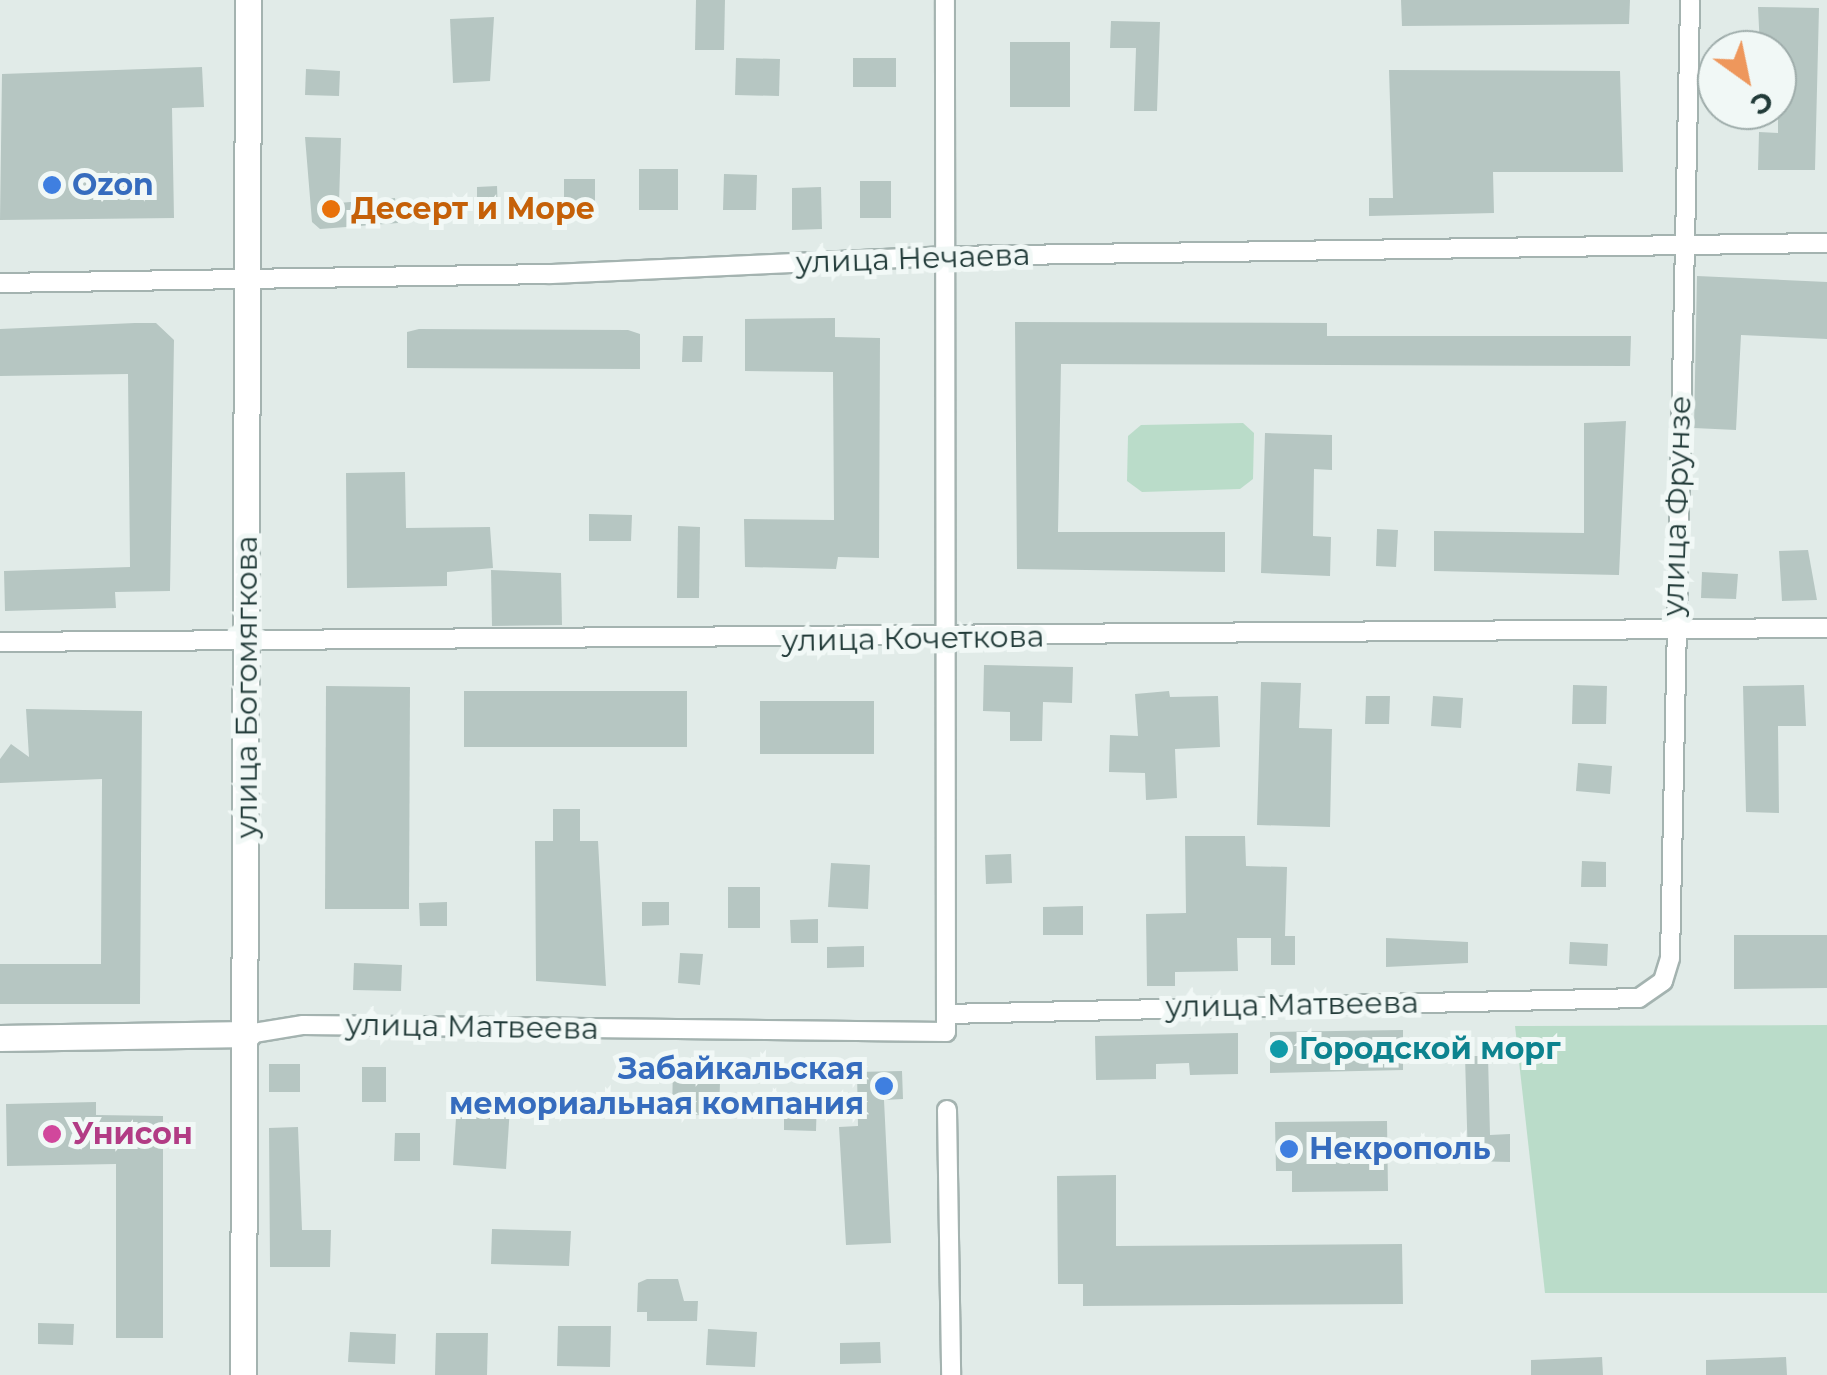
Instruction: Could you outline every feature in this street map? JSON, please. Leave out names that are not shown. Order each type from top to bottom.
[{"type":"street","name":"улица Богомягкова","points":[[243,1375],[248,1034],[244,281],[248,0]]},
{"type":"street","points":[[944,0],[946,1023]]},
{"type":"street","name":"улица Фрунзе","points":[[1638,998],[1663,980],[1670,958],[1672,630],[1688,246],[1690,0]]},
{"type":"street","name":"улица Нечаева","points":[[0,283],[244,281],[946,256],[1827,243]]},
{"type":"street","name":"улица Кочеткова","points":[[0,642],[248,645],[1827,628]]},
{"type":"street","name":"улица Матвеева","points":[[0,1038],[248,1034],[303,1025],[946,1023],[1638,998]]},
{"type":"street","points":[[947,1110],[951,1375]]},
{"type":"green space","points":[[1243,423],[1254,433],[1253,479],[1240,489],[1142,492],[1127,481],[1128,436],[1141,425]]},
{"type":"green space","points":[[1827,1025],[1827,1293],[1545,1293],[1515,1026]]},
{"type":"building","points":[[696,0],[725,0],[724,50],[695,50]]},
{"type":"building","points":[[1401,0],[1630,0],[1629,24],[1402,26]]},
{"type":"building","points":[[1758,7],[1819,8],[1815,170],[1758,170],[1759,132],[1797,130],[1797,30],[1759,30]]},
{"type":"building","points":[[494,17],[490,81],[453,83],[450,19]]},
{"type":"building","points":[[1111,21],[1160,22],[1157,111],[1134,111],[1136,48],[1110,48]]},
{"type":"building","points":[[1010,42],[1070,42],[1070,107],[1010,107]]},
{"type":"building","points":[[736,58],[780,59],[779,96],[735,95]]},
{"type":"building","points":[[853,58],[896,58],[896,87],[853,87]]},
{"type":"building","points":[[202,67],[204,107],[172,108],[174,218],[0,220],[2,74]]},
{"type":"building","points":[[306,69],[340,71],[339,96],[305,95]]},
{"type":"building","points":[[1389,70],[1620,71],[1623,172],[1493,172],[1494,213],[1369,216],[1369,198],[1393,198]]},
{"type":"building","points":[[305,137],[341,138],[339,203],[395,198],[398,223],[320,229],[312,222]]},
{"type":"building","points":[[639,169],[678,169],[678,210],[639,210]]},
{"type":"building","points":[[724,174],[757,175],[756,210],[723,210]]},
{"type":"building","points":[[564,179],[595,179],[595,214],[564,214]]},
{"type":"building","points":[[860,181],[891,181],[891,218],[860,218]]},
{"type":"building","points":[[497,186],[498,216],[477,217],[477,187]]},
{"type":"building","points":[[821,187],[822,229],[792,230],[792,188]]},
{"type":"building","points":[[1697,276],[1827,282],[1827,339],[1741,335],[1736,430],[1694,428]]},
{"type":"building","points":[[835,318],[835,337],[880,338],[879,558],[838,557],[836,569],[745,567],[744,519],[834,520],[833,372],[745,371],[745,319]]},
{"type":"building","points":[[1015,322],[1327,323],[1327,336],[1631,336],[1630,366],[1061,364],[1058,532],[1225,532],[1225,572],[1017,569]]},
{"type":"building","points":[[156,323],[174,340],[170,591],[115,592],[116,608],[5,611],[4,571],[130,567],[128,374],[0,376],[0,329]]},
{"type":"building","points":[[628,330],[640,334],[640,369],[407,368],[407,332]]},
{"type":"building","points":[[683,336],[703,336],[702,362],[682,362]]},
{"type":"building","points":[[1626,421],[1619,575],[1434,571],[1434,531],[1584,533],[1584,423]]},
{"type":"building","points":[[1265,433],[1332,435],[1332,470],[1314,469],[1313,536],[1331,537],[1330,576],[1261,573]]},
{"type":"building","points":[[405,472],[406,528],[490,527],[493,568],[447,572],[447,586],[347,588],[346,473]]},
{"type":"building","points":[[589,514],[632,515],[631,541],[589,541]]},
{"type":"building","points":[[678,526],[700,527],[699,598],[677,598]]},
{"type":"building","points":[[1377,529],[1398,530],[1396,567],[1376,566]]},
{"type":"building","points":[[1808,550],[1817,600],[1782,601],[1779,551]]},
{"type":"building","points":[[491,570],[561,573],[562,625],[492,626]]},
{"type":"building","points":[[1702,572],[1738,574],[1736,599],[1701,598]]},
{"type":"building","points":[[984,665],[1073,667],[1072,703],[1043,702],[1042,741],[1010,741],[1010,712],[983,711]]},
{"type":"building","points":[[1261,682],[1301,683],[1299,728],[1332,729],[1330,827],[1257,825]]},
{"type":"building","points":[[1573,685],[1607,686],[1606,724],[1572,724]]},
{"type":"building","points":[[1804,685],[1806,726],[1778,726],[1779,813],[1746,812],[1743,686]]},
{"type":"building","points":[[326,686],[410,687],[409,909],[325,909]]},
{"type":"building","points":[[464,691],[687,691],[687,747],[464,747]]},
{"type":"building","points":[[1169,691],[1170,697],[1218,696],[1220,747],[1175,749],[1177,798],[1146,800],[1145,773],[1109,772],[1110,735],[1138,736],[1135,694]]},
{"type":"building","points":[[1366,696],[1390,696],[1389,724],[1365,724]]},
{"type":"building","points":[[1433,696],[1463,698],[1461,728],[1431,726]]},
{"type":"building","points":[[760,701],[874,701],[874,754],[760,754]]},
{"type":"building","points":[[26,709],[142,711],[140,1004],[0,1004],[0,964],[101,964],[102,779],[0,783],[0,759],[11,744],[29,757]]},
{"type":"building","points":[[1578,763],[1612,766],[1610,794],[1576,791]]},
{"type":"building","points":[[553,809],[580,809],[580,841],[598,841],[606,986],[536,981],[535,841],[553,841]]},
{"type":"building","points":[[1185,836],[1245,836],[1246,866],[1287,867],[1285,936],[1295,936],[1295,965],[1271,965],[1271,938],[1237,938],[1238,971],[1175,972],[1175,986],[1147,986],[1146,914],[1186,913]]},
{"type":"building","points":[[1011,854],[1012,883],[986,884],[985,855]]},
{"type":"building","points":[[1582,861],[1606,862],[1606,887],[1581,887]]},
{"type":"building","points":[[831,863],[870,865],[868,909],[828,907]]},
{"type":"building","points":[[728,887],[760,887],[760,928],[728,928]]},
{"type":"building","points":[[447,902],[447,926],[420,926],[419,903]]},
{"type":"building","points":[[642,902],[669,902],[669,925],[642,926]]},
{"type":"building","points":[[1083,906],[1083,935],[1043,935],[1043,907]]},
{"type":"building","points":[[818,919],[818,943],[791,943],[790,920]]},
{"type":"building","points":[[1734,935],[1827,935],[1827,988],[1734,989]]},
{"type":"building","points":[[1386,938],[1468,942],[1468,963],[1386,967]]},
{"type":"building","points":[[1570,942],[1608,944],[1607,966],[1569,964]]},
{"type":"building","points":[[864,946],[864,967],[827,968],[827,947]]},
{"type":"building","points":[[680,953],[703,954],[700,985],[678,983]]},
{"type":"building","points":[[354,963],[402,965],[401,991],[353,990]]},
{"type":"building","points":[[1403,1030],[1403,1070],[1270,1073],[1270,1032]]},
{"type":"building","points":[[1238,1033],[1238,1074],[1190,1075],[1189,1063],[1156,1064],[1156,1079],[1096,1080],[1095,1036]]},
{"type":"building","points":[[1465,1056],[1488,1056],[1490,1135],[1510,1134],[1510,1162],[1468,1161]]},
{"type":"building","points":[[269,1064],[300,1064],[300,1092],[269,1092]]},
{"type":"building","points":[[673,1065],[696,1065],[696,1081],[720,1082],[719,1116],[672,1114]]},
{"type":"building","points":[[362,1067],[386,1067],[386,1102],[362,1102]]},
{"type":"building","points":[[902,1071],[903,1099],[884,1100],[891,1243],[846,1245],[839,1127],[858,1126],[857,1072]]},
{"type":"building","points":[[784,1097],[817,1097],[816,1131],[784,1130]]},
{"type":"building","points":[[96,1102],[96,1115],[163,1116],[163,1338],[116,1338],[116,1164],[7,1166],[6,1104]]},
{"type":"building","points":[[457,1102],[510,1106],[506,1169],[453,1165]]},
{"type":"building","points":[[1387,1121],[1388,1191],[1292,1192],[1292,1171],[1276,1171],[1275,1122]]},
{"type":"building","points":[[298,1127],[302,1230],[331,1230],[330,1267],[270,1267],[269,1128]]},
{"type":"building","points":[[395,1133],[420,1133],[420,1161],[394,1161]]},
{"type":"building","points":[[1116,1175],[1116,1246],[1402,1244],[1403,1304],[1083,1306],[1083,1284],[1058,1284],[1057,1176]]},
{"type":"building","points":[[492,1229],[571,1231],[569,1266],[491,1264]]},
{"type":"building","points":[[647,1279],[678,1279],[684,1301],[698,1301],[697,1321],[647,1321],[647,1312],[637,1312],[638,1283]]},
{"type":"building","points":[[38,1323],[74,1324],[73,1345],[38,1344]]},
{"type":"building","points":[[558,1326],[611,1326],[610,1367],[557,1366]]},
{"type":"building","points":[[708,1329],[757,1332],[755,1367],[706,1365]]},
{"type":"building","points":[[350,1332],[396,1334],[395,1364],[348,1362]]},
{"type":"building","points":[[436,1333],[488,1333],[487,1375],[435,1375]]},
{"type":"building","points":[[880,1342],[881,1363],[840,1364],[840,1343]]},
{"type":"building","points":[[1602,1357],[1603,1375],[1531,1375],[1531,1360]]},
{"type":"building","points":[[1786,1357],[1787,1375],[1706,1375],[1706,1360]]},
{"type":"place","name":"Ozon","points":[[52,185]]},
{"type":"place","name":"Десерт и Море","points":[[331,209]]},
{"type":"place","name":"Городской морг","points":[[1279,1049]]},
{"type":"place","name":"Забайкальская мемориальная компания","points":[[884,1086]]},
{"type":"place","name":"Унисон","points":[[52,1134]]},
{"type":"place","name":"Некрополь","points":[[1289,1149]]}]
